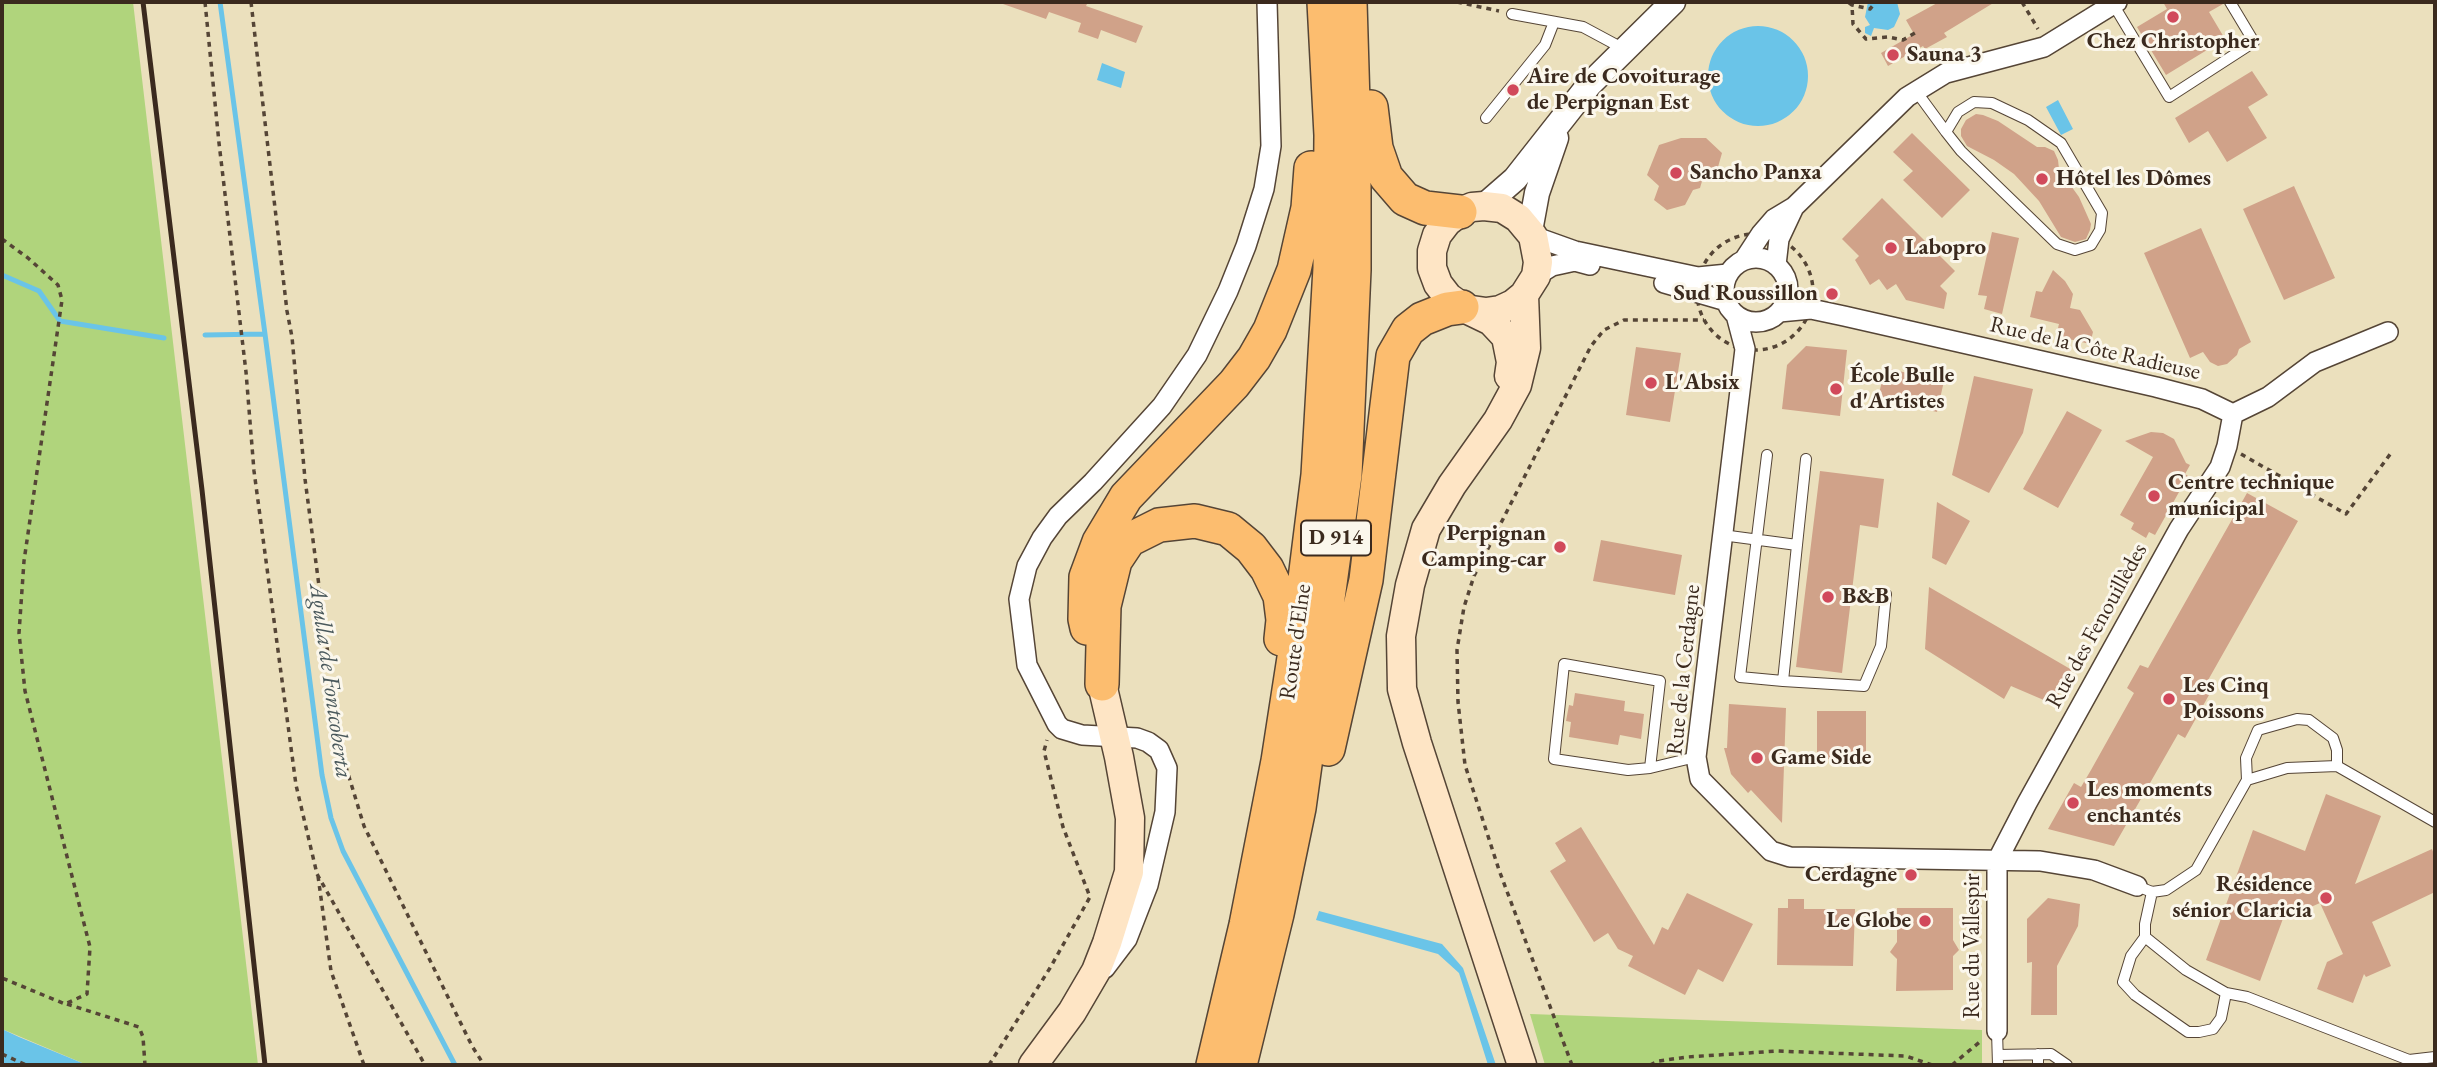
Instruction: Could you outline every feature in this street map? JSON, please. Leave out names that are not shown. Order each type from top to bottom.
[{"type":"highway","points":[[1102,684],[1085,619],[1086,577],[1099,542],[1126,497],[1234,384],[1254,358],[1281,306],[1294,270],[1308,208],[1315,2]]},
{"type":"highway","name":"Route d'Elne","points":[[1213,1065],[1247,925],[1278,761],[1300,619],[1318,475],[1330,268],[1331,135],[1324,2]]},
{"type":"highway","name":"Route d'Elne","points":[[1241,1065],[1299,808],[1345,475],[1354,270],[1350,2]]},
{"type":"highway","points":[[1365,2],[1368,80],[1373,122],[1386,177],[1405,199],[1425,208],[1472,209]]},
{"type":"highway","points":[[1241,1065],[1272,969],[1310,827],[1366,580],[1393,356],[1408,330],[1422,318],[1447,309],[1467,309]]},
{"type":"highway","points":[[1102,684],[1104,606],[1115,561],[1129,540],[1159,525],[1195,521],[1228,529],[1251,548],[1267,569],[1280,596],[1282,632],[1263,779],[1202,1065]]},
{"type":"main road","points":[[1498,420],[1508,390],[1511,362],[1506,337],[1491,321],[1467,309],[1443,290],[1432,268],[1432,251],[1437,235],[1447,222],[1472,209],[1503,208],[1518,218],[1532,233],[1538,262],[1530,285],[1526,348],[1517,385],[1498,420],[1452,485],[1426,529],[1410,585],[1401,636],[1402,689],[1416,743],[1522,1065]]},
{"type":"main road","points":[[1467,309],[1486,312],[1500,310],[1513,304],[1530,285]]},
{"type":"main road","points":[[1033,1065],[1073,1012],[1096,971],[1129,872],[1130,818],[1102,684]]},
{"type":"street","points":[[1073,1012],[1127,939],[1148,885],[1165,812],[1167,768],[1159,750],[1137,738],[1082,735],[1062,729],[1027,664],[1019,599],[1027,566],[1042,538],[1058,516],[1162,406],[1197,355],[1228,291],[1264,189],[1271,145],[1267,2]]},
{"type":"street","points":[[1472,209],[1515,179],[1570,108],[1673,2]]},
{"type":"street","points":[[1731,308],[1725,282],[1728,274],[1770,236],[1794,206],[1907,97],[1946,73],[2044,47],[2115,3]]},
{"type":"street","points":[[1570,108],[1550,151],[1537,193],[1532,233],[1575,251],[1698,284],[1754,322],[1811,309]]},
{"type":"street","points":[[1770,236],[1776,265],[1787,283],[1811,309]]},
{"type":"street","points":[[1744,260],[1761,258],[1776,265]]},
{"type":"street","points":[[1530,285],[1552,266],[1575,261],[1698,284],[1728,274]]},
{"type":"street","points":[[1771,317],[1788,293],[1787,283]]},
{"type":"street","name":"Rue de la Cerdagne","points":[[1731,308],[1745,349],[1696,757],[1700,779],[1771,851],[1790,857],[2040,861],[2094,870],[2145,889]]},
{"type":"street","name":"Rue de la Côte Radieuse","points":[[1811,309],[2156,387],[2202,399],[2233,414]]},
{"type":"street","name":"Rue de la Cerdagne","points":[[1745,349],[1771,317]]},
{"type":"street","points":[[2233,414],[2268,397],[2315,362],[2388,332]]},
{"type":"street","name":"Rue des Fenouillèdes","points":[[1997,861],[2179,528],[2220,467],[2233,414]]},
{"type":"street","name":"Rue du Vallespir","points":[[1997,861],[1997,1035]]},
{"type":"lane","points":[[2115,3],[2169,97],[2254,42],[2230,2]]},
{"type":"lane","points":[[1512,14],[1583,27],[1625,49]]},
{"type":"lane","points":[[1486,118],[1545,45],[1553,22]]},
{"type":"lane","points":[[1916,91],[1946,132],[1961,151],[2057,244],[2075,250],[2091,245],[2100,230],[2102,213],[2061,143],[2028,120],[1992,103],[1974,102],[1958,112],[1946,132]]},
{"type":"lane","points":[[1768,455],[1740,677],[1864,685],[1881,646],[1886,594]]},
{"type":"lane","points":[[1783,681],[1807,459]]},
{"type":"lane","points":[[1723,535],[1797,545]]},
{"type":"lane","points":[[1650,768],[1660,681],[1564,664],[1554,759],[1628,770],[1650,768],[1696,757]]},
{"type":"lane","points":[[2226,993],[2221,1018],[2213,1029],[2188,1032],[2135,995],[2123,982],[2131,956],[2145,937],[2145,889],[2166,890],[2196,870],[2247,780],[2246,758],[2258,730],[2297,719],[2309,720],[2333,738],[2337,750],[2337,766]]},
{"type":"lane","points":[[2247,780],[2287,768],[2337,766],[2435,822]]},
{"type":"lane","points":[[2145,937],[2186,970],[2226,993],[2247,997],[2409,1060],[2435,1058]]},
{"type":"lane","points":[[1997,1035],[1998,1060],[2038,1060],[2051,1054],[2067,1065]]},
{"type":"path","points":[[205,2],[246,372],[254,471],[296,785],[317,874],[331,971],[364,1065]]},
{"type":"path","points":[[251,2],[292,337],[305,479],[317,554],[338,732],[364,827],[472,1046],[484,1065]]},
{"type":"path","points":[[1457,2],[1512,14]]},
{"type":"path","points":[[1876,2],[1870,9],[1851,3],[1853,24],[1866,40],[1888,37],[1903,40],[1915,33]]},
{"type":"path","points":[[2022,2],[2041,34]]},
{"type":"path","points":[[1744,234],[1770,236],[1791,246],[1802,257],[1811,276],[1811,309],[1802,326],[1791,338],[1775,346],[1745,349],[1721,339],[1704,320],[1698,302],[1698,284],[1708,257],[1728,240],[1744,234]]},
{"type":"path","points":[[2,239],[58,285],[62,300],[24,561],[19,633],[25,691],[90,947],[87,994],[65,1004]]},
{"type":"path","points":[[1572,1065],[1499,870],[1465,765],[1458,702],[1457,650],[1464,607],[1474,576],[1591,346],[1604,330],[1624,320],[1704,320]]},
{"type":"path","points":[[2227,446],[2346,514],[2391,453]]},
{"type":"path","points":[[989,1065],[1050,968],[1090,897],[1063,827],[1044,751],[1044,744],[1058,724]]},
{"type":"path","points":[[317,874],[425,1065]]},
{"type":"path","points":[[2,978],[65,1004],[139,1027],[143,1037],[145,1065]]},
{"type":"path","points":[[1952,1065],[1982,1040],[1997,1035]]},
{"type":"path","points":[[1650,1065],[1687,1057],[1777,1051],[1906,1056],[1932,1065]]},
{"type":"path","points":[[2,1054],[26,1065]]},
{"type":"green space","points":[[2,2],[133,2],[258,1065],[87,1065],[2,1029]]},
{"type":"green space","points":[[1530,1014],[1982,1030],[1982,1065],[1545,1065]]},
{"type":"water","points":[[1868,2],[1897,2],[1900,14],[1894,27],[1888,30],[1874,28],[1871,36],[1865,33],[1865,27],[1870,25],[1865,17]]},
{"type":"water","points":[[1758,26],[1786,34],[1800,48],[1808,76],[1800,104],[1786,118],[1758,126],[1730,118],[1716,104],[1708,76],[1716,48],[1730,34]]},
{"type":"water","points":[[1102,63],[1125,72],[1121,88],[1097,80]]},
{"type":"water","points":[[2058,100],[2073,129],[2061,135],[2046,107]]},
{"type":"water","points":[[1319,911],[1442,944],[1463,968],[1496,1065],[1488,1065],[1459,973],[1438,954],[1316,920]]},
{"type":"water","points":[[2,1029],[19,1037],[87,1065],[2,1065]]},
{"type":"building","points":[[1003,2],[1088,2],[1086,6],[1143,26],[1136,43],[1101,30],[1098,39],[1078,32],[1081,23],[1049,12],[1046,19]]},
{"type":"building","points":[[1939,2],[1995,2],[1944,33],[1947,37],[1925,49],[1923,46],[1888,66],[1881,53],[1914,34],[1906,20]]},
{"type":"building","points":[[2163,2],[2223,2],[2209,12],[2225,39],[2166,75],[2137,27],[2167,9]]},
{"type":"building","points":[[2252,71],[2268,95],[2248,107],[2267,138],[2227,162],[2208,131],[2189,143],[2175,118]]},
{"type":"building","name":"Hôtel les Dômes","points":[[1976,114],[1998,121],[2037,147],[2054,151],[2059,169],[2079,197],[2091,224],[2086,239],[2075,242],[2061,237],[2039,201],[2014,174],[1967,146],[1961,136],[1961,129],[1966,120]]},
{"type":"building","points":[[1912,133],[1970,190],[1942,218],[1903,180],[1913,171],[1893,152]]},
{"type":"building","name":"Sancho Panxa","points":[[1681,138],[1706,138],[1722,153],[1718,167],[1705,171],[1700,188],[1693,190],[1685,205],[1667,210],[1654,200],[1659,186],[1647,175],[1659,145]]},
{"type":"building","points":[[2294,186],[2335,278],[2284,300],[2243,209]]},
{"type":"building","name":"Labopro","points":[[1882,198],[1955,271],[1940,286],[1947,293],[1944,309],[1906,300],[1896,284],[1887,290],[1879,279],[1870,285],[1855,260],[1859,256],[1842,239]]},
{"type":"building","points":[[2201,228],[2251,342],[2239,349],[2237,355],[2227,364],[2218,366],[2210,362],[2203,352],[2190,358],[2144,253]]},
{"type":"building","points":[[1992,232],[2019,238],[2002,314],[1984,309],[1987,296],[1978,295]]},
{"type":"building","points":[[2053,270],[2065,281],[2073,294],[2070,308],[2080,310],[2093,332],[2090,344],[2056,336],[2059,324],[2030,317],[2036,291],[2042,292]]},
{"type":"building","points":[[1806,346],[1847,350],[1840,416],[1782,409],[1787,365]]},
{"type":"building","points":[[1636,347],[1681,353],[1670,422],[1626,415]]},
{"type":"building","points":[[1885,368],[1944,381],[1937,412],[1878,398]]},
{"type":"building","points":[[1974,376],[2033,389],[2023,433],[1989,493],[1952,475]]},
{"type":"building","points":[[2067,411],[2102,430],[2058,508],[2023,489]]},
{"type":"building","name":"Centre technique municipal","points":[[2151,432],[2163,433],[2174,439],[2186,463],[2190,465],[2185,474],[2188,476],[2155,535],[2149,532],[2146,538],[2131,529],[2134,523],[2120,515],[2153,457],[2125,441]]},
{"type":"building","name":"B&B","points":[[1820,471],[1884,479],[1878,528],[1860,525],[1842,673],[1796,667]]},
{"type":"building","points":[[2247,493],[2298,521],[2207,682],[2214,686],[2185,738],[2178,734],[2114,846],[2048,829],[2074,783],[2081,787],[2134,693],[2127,688],[2140,665],[2148,668]]},
{"type":"building","points":[[1937,502],[1970,521],[1946,565],[1932,558]]},
{"type":"building","points":[[1601,540],[1682,555],[1675,595],[1593,581]]},
{"type":"building","points":[[1929,587],[2072,670],[2053,704],[2011,686],[2004,699],[1925,649]]},
{"type":"building","points":[[1575,693],[1625,701],[1624,711],[1644,714],[1641,739],[1620,735],[1618,745],[1569,737],[1571,722],[1566,721]]},
{"type":"building","name":"Game Side","points":[[1729,704],[1786,708],[1782,823],[1751,790],[1748,793],[1731,774],[1724,748],[1727,748]]},
{"type":"building","points":[[1817,711],[1866,711],[1866,755],[1855,755],[1855,759],[1817,759]]},
{"type":"building","name":"Résidence sénior Claricia","points":[[2326,794],[2381,816],[2355,884],[2432,849],[2435,857],[2435,892],[2372,922],[2391,966],[2366,977],[2364,974],[2353,1003],[2317,989],[2327,962],[2343,954],[2320,903],[2304,910],[2288,905],[2260,981],[2206,960],[2253,830],[2305,851]]},
{"type":"building","points":[[1581,827],[1654,945],[1662,927],[1668,930],[1687,893],[1753,924],[1723,982],[1698,969],[1685,995],[1628,966],[1633,956],[1618,949],[1608,933],[1594,942],[1550,871],[1566,861],[1555,843]]},
{"type":"building","points":[[2048,898],[2080,904],[2078,926],[2057,966],[2057,1015],[2031,1015],[2032,962],[2027,963],[2027,919]]},
{"type":"building","points":[[1788,899],[1804,899],[1804,909],[1855,909],[1853,966],[1777,965],[1778,908],[1788,908]]},
{"type":"building","points":[[1897,908],[1953,908],[1953,940],[1959,950],[1953,956],[1953,990],[1896,991],[1897,959],[1890,952],[1897,942]]},
{"type":"waterway","points":[[220,2],[265,334]]},
{"type":"waterway","name":"Agulla de Fontcoberta","points":[[2,275],[39,291],[60,321],[164,338]]},
{"type":"waterway","name":"Agulla de Fontcoberta","points":[[205,335],[265,334],[322,775],[331,818],[343,851],[455,1065]]},
{"type":"railway","points":[[143,2],[202,490],[265,1065]]},
{"type":"place","name":"Chez Christopher","points":[[2173,17]]},
{"type":"place","name":"Sauna 3","points":[[1893,55]]},
{"type":"place","name":"Aire de Covoiturage de Perpignan Est","points":[[1513,90]]},
{"type":"place","name":"Sancho Panxa","points":[[1676,173]]},
{"type":"place","name":"Hôtel les Dômes","points":[[2042,179]]},
{"type":"place","name":"Labopro","points":[[1891,248]]},
{"type":"place","name":"Sud Roussillon","points":[[1832,294]]},
{"type":"place","name":"L'Absix","points":[[1651,383]]},
{"type":"place","name":"École Bulle d'Artistes","points":[[1836,389]]},
{"type":"place","name":"Centre technique municipal","points":[[2154,496]]},
{"type":"place","name":"Perpignan Camping-car","points":[[1560,547]]},
{"type":"place","name":"B&B","points":[[1828,597]]},
{"type":"place","name":"Les Cinq Poissons","points":[[2169,699]]},
{"type":"place","name":"Game Side","points":[[1757,758]]},
{"type":"place","name":"Les moments enchantés","points":[[2073,803]]},
{"type":"place","name":"Cerdagne","points":[[1911,875]]},
{"type":"place","name":"Résidence sénior Claricia","points":[[2326,898]]},
{"type":"place","name":"Le Globe","points":[[1925,921]]}]
